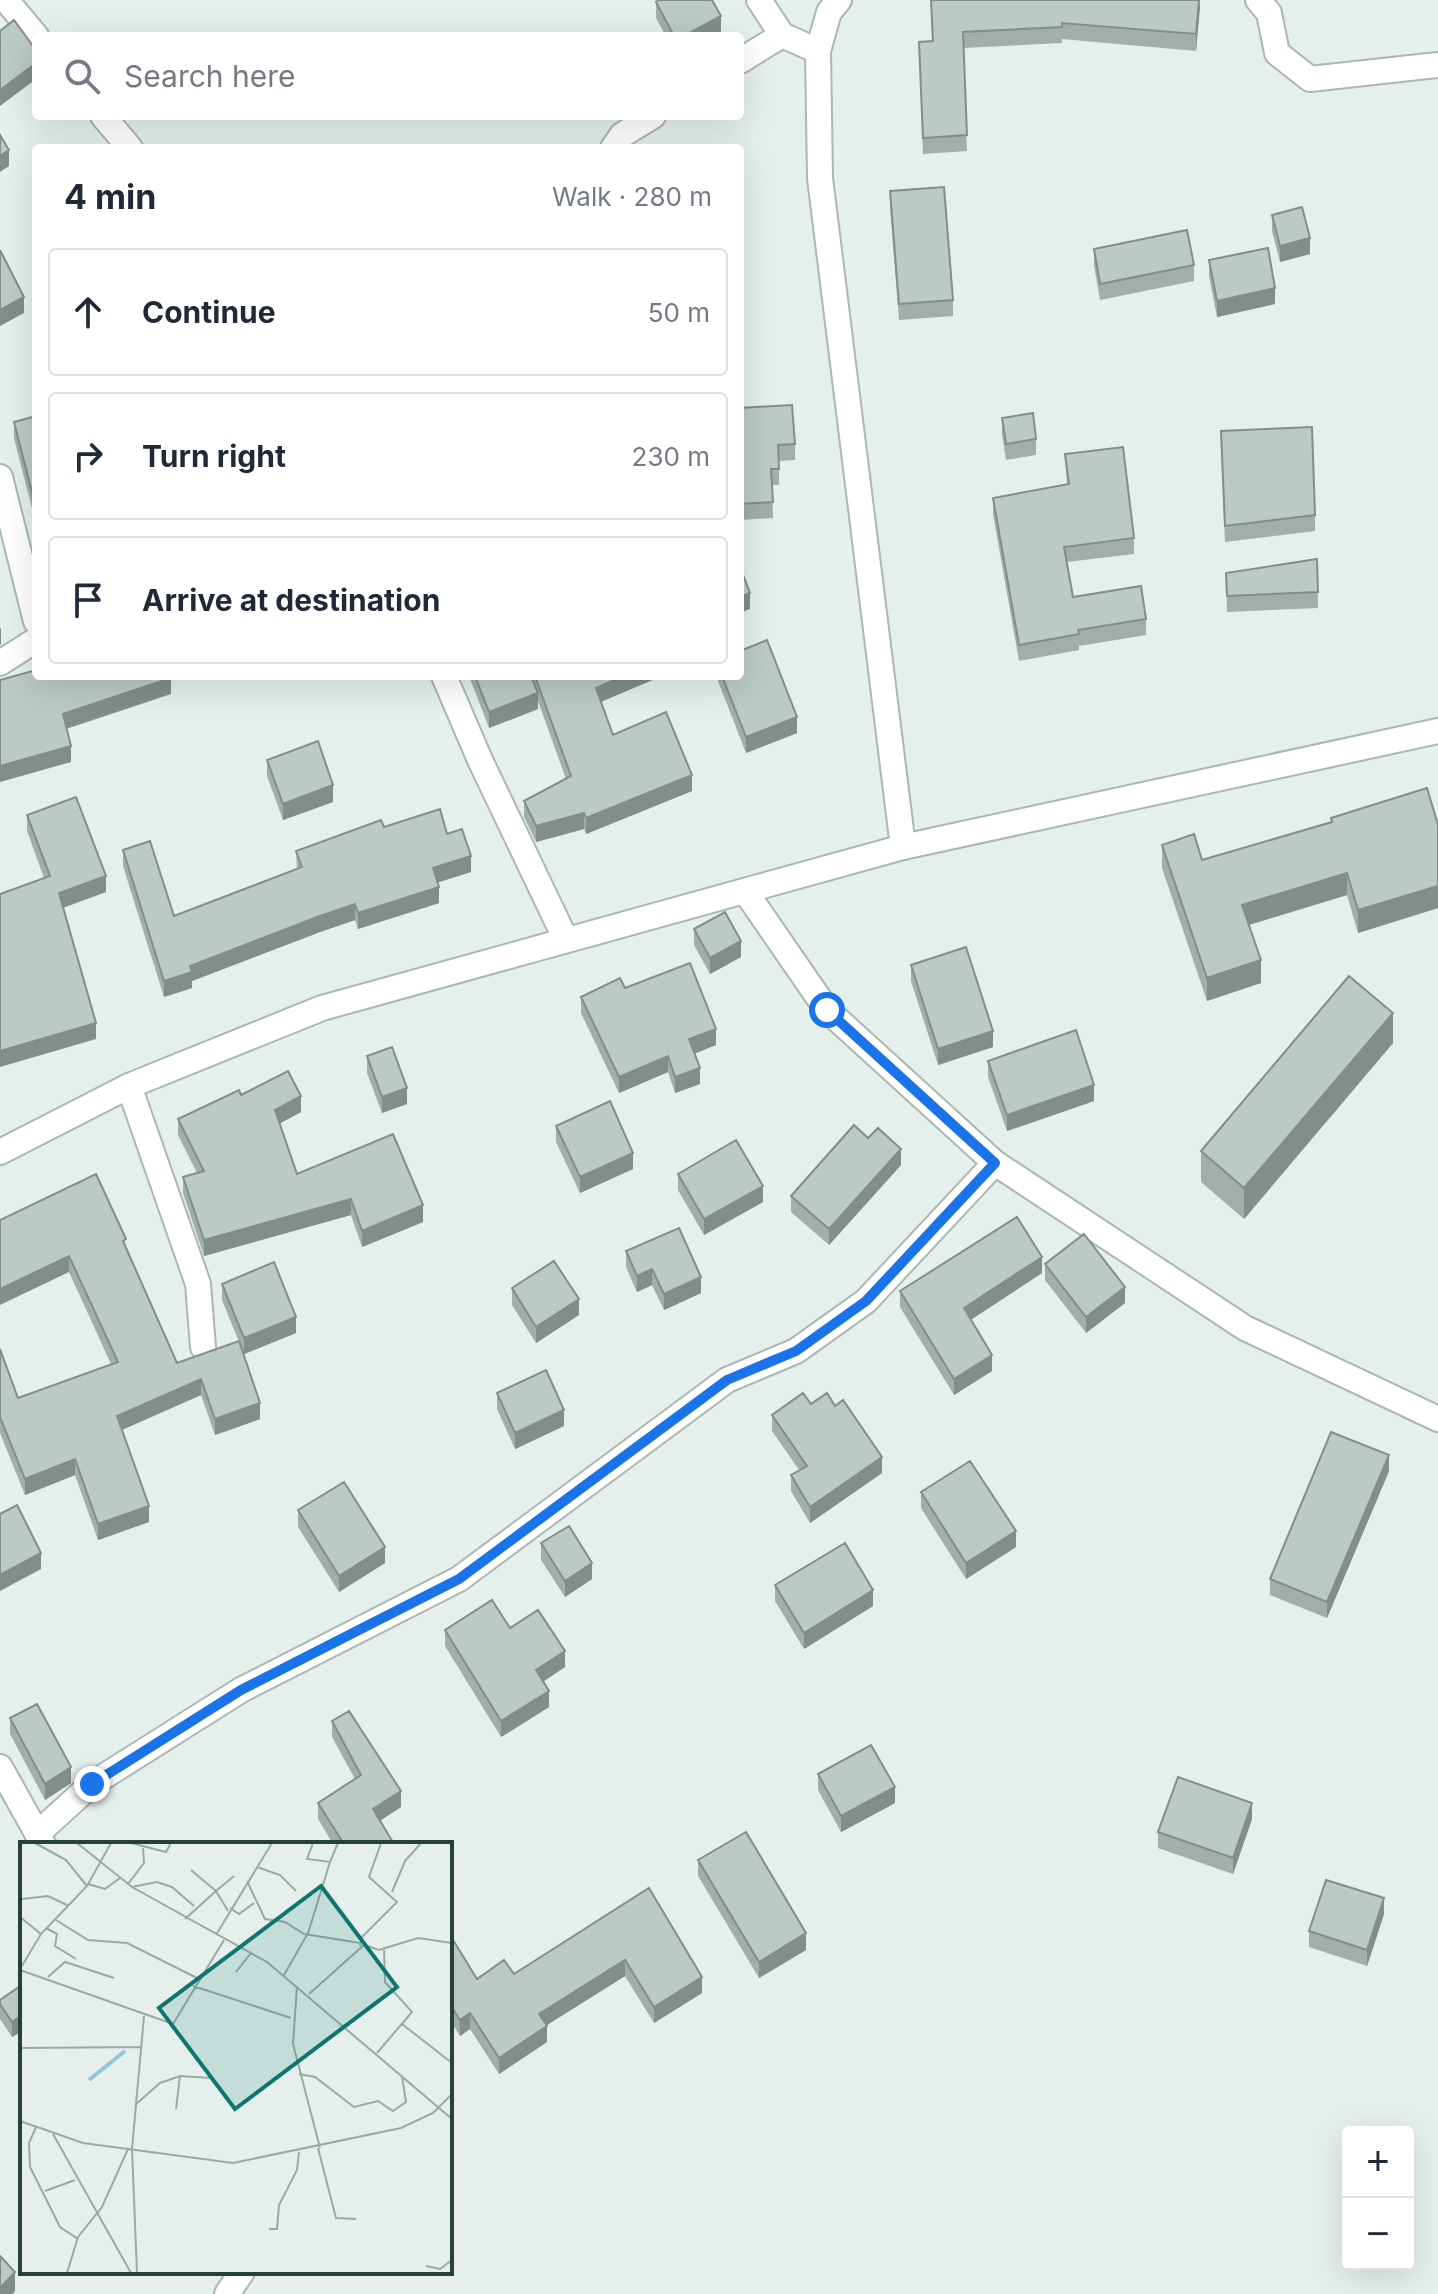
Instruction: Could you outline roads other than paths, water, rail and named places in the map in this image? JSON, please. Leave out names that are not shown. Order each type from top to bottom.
[{"type":"street","points":[[6,0],[33,32]]},
{"type":"street","points":[[759,0],[782,35],[818,51]]},
{"type":"street","points":[[839,0],[829,12],[818,51],[820,178],[903,847]]},
{"type":"street","points":[[1258,0],[1269,13],[1277,53],[1310,79],[1438,65]]},
{"type":"street","points":[[744,59],[782,35]]},
{"type":"street","points":[[106,120],[127,144]]},
{"type":"street","points":[[616,144],[622,135],[646,120]]},
{"type":"street","points":[[0,477],[32,605]]},
{"type":"street","points":[[0,663],[32,643]]},
{"type":"street","points":[[446,680],[480,760],[565,938]]},
{"type":"street","points":[[0,1152],[129,1086],[322,1008],[565,938],[903,847],[1438,731]]},
{"type":"street","points":[[745,891],[827,1010],[995,1163],[1245,1328],[1438,1419]]},
{"type":"street","points":[[129,1086],[198,1284],[203,1347]]},
{"type":"street","points":[[0,1767],[40,1839],[92,1784],[241,1690],[459,1579],[727,1380],[796,1351],[866,1301],[995,1163]]},
{"type":"street","points":[[227,2294],[241,2274]]}]
